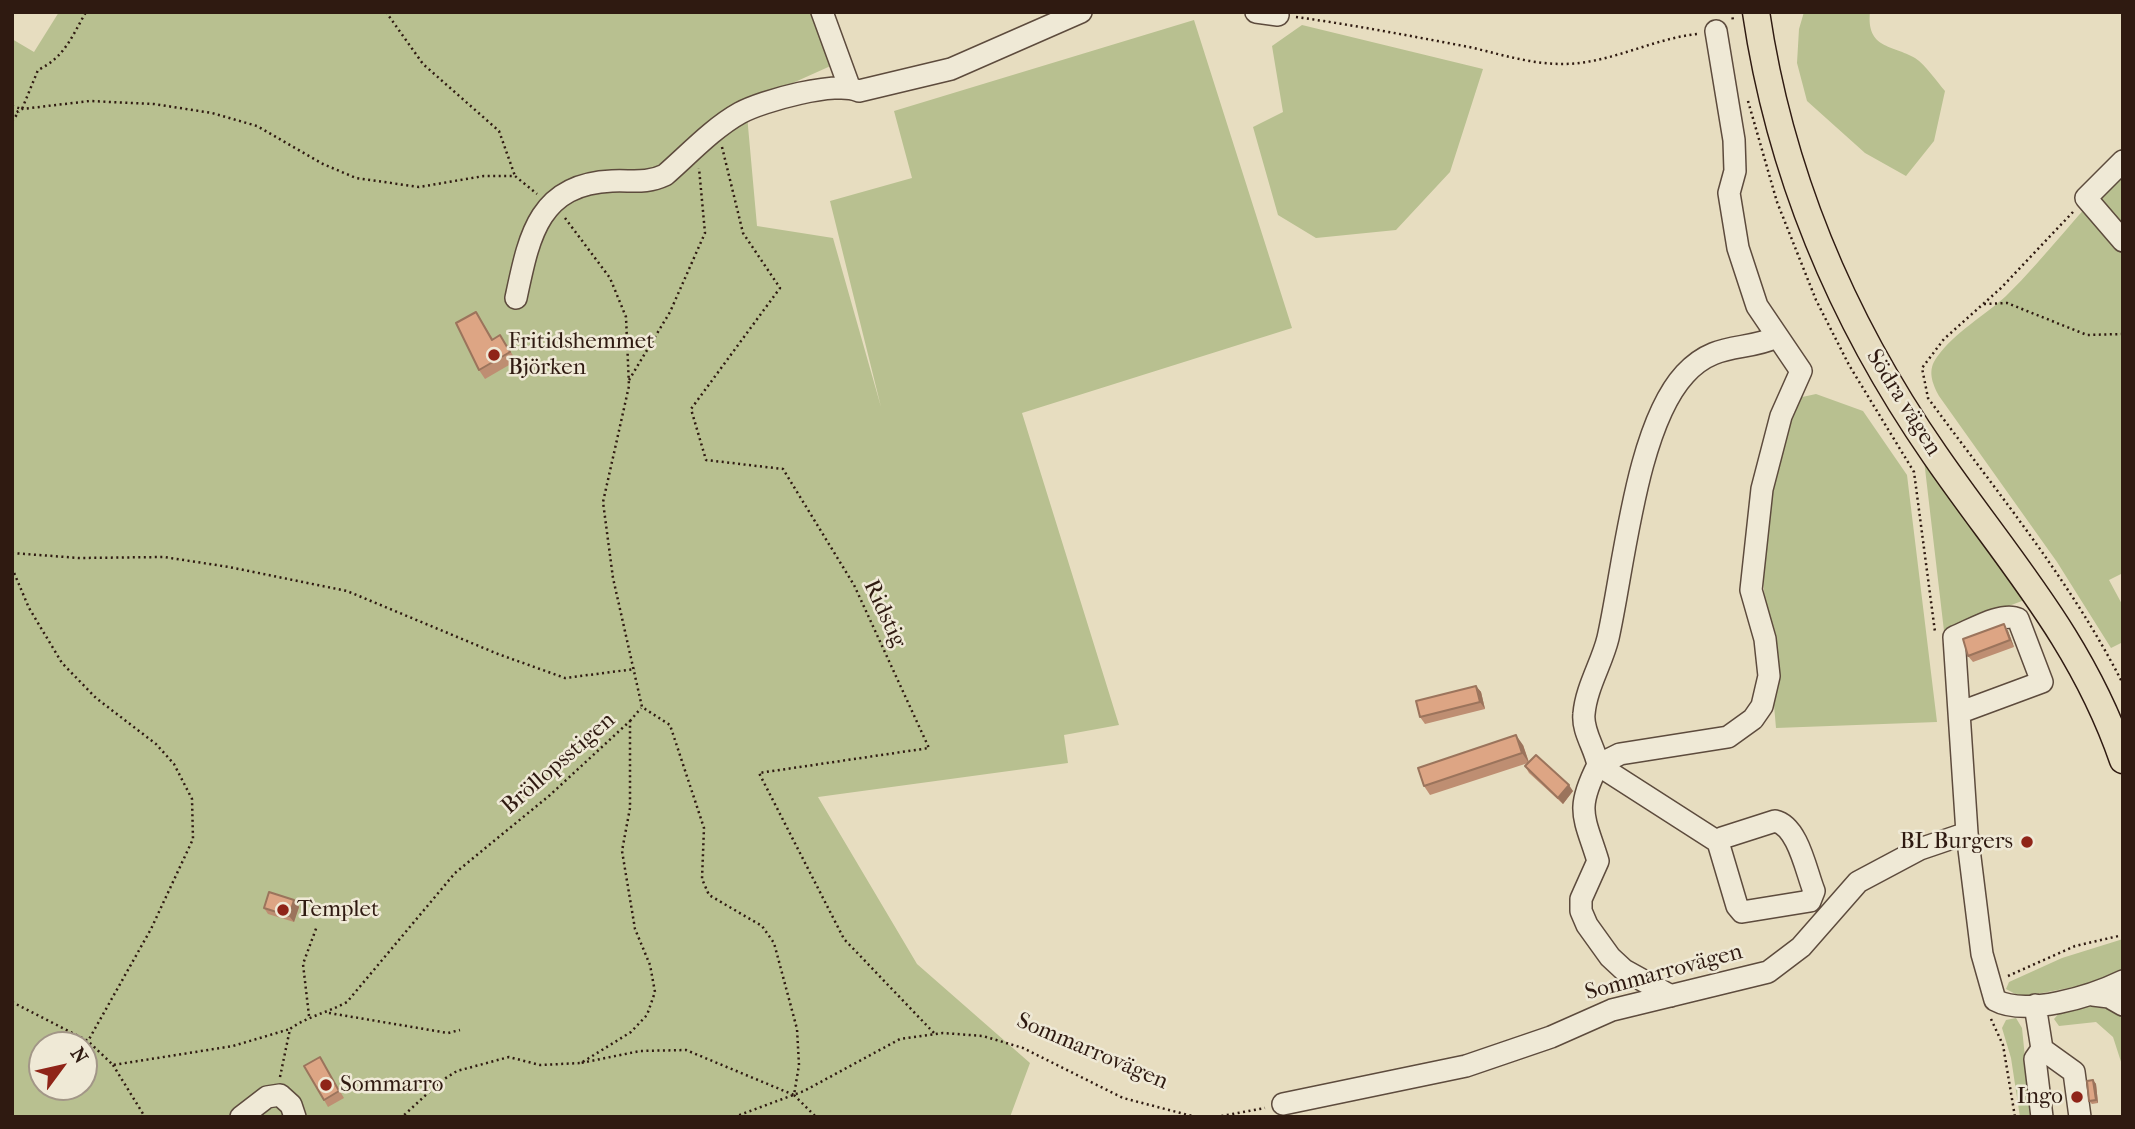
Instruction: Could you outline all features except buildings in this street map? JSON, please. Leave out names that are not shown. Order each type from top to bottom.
[{"type":"main road","name":"Södra vägen","points":[[1756,12],[1764,62],[1787,154],[1820,250],[1856,328],[1936,458],[2062,630],[2090,681],[2123,760]]},
{"type":"street","points":[[822,12],[849,86]]},
{"type":"street","points":[[516,298],[530,238],[538,220],[550,205],[575,188],[612,181],[653,181],[665,175],[740,113],[792,96],[849,86],[859,91],[951,69],[1081,12]]},
{"type":"street","points":[[1256,12],[1279,15]]},
{"type":"street","points":[[1598,765],[1620,754],[1728,737],[1754,719],[1762,706],[1769,676],[1765,639],[1751,590],[1762,489],[1781,416],[1801,371],[1757,306],[1738,248],[1729,193],[1735,171],[1725,30]]},
{"type":"street","points":[[2123,161],[2086,198],[2123,241]]},
{"type":"street","points":[[1671,996],[1624,970],[1610,957],[1581,911],[1581,899],[1598,861],[1583,819],[1582,805],[1598,765],[1583,715],[1607,640],[1643,465],[1664,409],[1685,374],[1700,361],[1733,346],[1763,344],[1777,337]]},
{"type":"street","points":[[1961,712],[2042,682],[2018,619],[2012,616],[2002,618],[1954,637],[1961,712],[1962,833],[1982,954],[1995,1000],[2008,1007],[2035,1005],[2093,995],[2123,981]]},
{"type":"street","points":[[1598,765],[1718,842],[1737,906],[1742,912],[1810,901],[1814,891],[1791,832],[1781,822],[1775,821],[1722,838],[1718,842]]},
{"type":"street","name":"Sommarrovägen","points":[[1283,1104],[1466,1066],[1551,1038],[1612,1010],[1768,972],[1801,947],[1848,891],[1879,868],[1962,833]]},
{"type":"street","points":[[1814,891],[1848,891]]},
{"type":"street","points":[[2093,995],[2109,997],[2123,1005]]},
{"type":"street","points":[[2035,1005],[2042,1049],[2035,1059],[2042,1117]]},
{"type":"street","points":[[2042,1049],[2074,1072],[2080,1117]]},
{"type":"street","points":[[241,1117],[267,1097],[280,1095],[291,1105],[295,1117]]},
{"type":"path","points":[[12,121],[22,109],[38,69],[52,63],[69,46],[86,12]]},
{"type":"path","points":[[386,12],[423,64],[499,131],[515,177],[550,205],[582,238],[610,278],[626,317],[629,380],[603,502],[613,578],[642,706],[670,724],[704,828],[702,879],[709,895],[762,926],[774,943],[797,1029],[799,1065],[794,1094]]},
{"type":"path","points":[[1279,15],[1389,31],[1531,63],[1565,64],[1630,53],[1678,36],[1725,30],[1732,12]]},
{"type":"path","points":[[1747,95],[1777,202],[1811,289],[1849,365],[1914,472],[1936,634]]},
{"type":"path","points":[[12,106],[22,109],[90,102],[154,104],[212,113],[257,126],[323,164],[356,178],[396,184],[419,187],[484,176],[515,177]]},
{"type":"path","points":[[12,115],[22,109]]},
{"type":"path","name":"Ridstig","points":[[719,130],[743,233],[780,288],[691,409],[706,460],[783,468],[854,585],[929,748],[759,773],[845,939],[934,1033]]},
{"type":"path","points":[[629,380],[670,312],[705,233],[699,192],[699,146]]},
{"type":"path","points":[[2086,198],[1984,304],[1944,339],[1927,357],[1922,368],[1928,398],[2059,576],[2101,641],[2123,684]]},
{"type":"path","points":[[1984,304],[2007,303],[2087,335],[2123,334]]},
{"type":"path","points":[[12,553],[79,558],[164,557],[229,568],[347,591],[498,654],[565,678],[635,669]]},
{"type":"path","points":[[12,568],[29,608],[62,663],[96,698],[156,744],[174,764],[192,799],[193,839],[152,929],[95,1031]]},
{"type":"path","points":[[630,721],[642,706]]},
{"type":"path","name":"Bröllopsstigen","points":[[290,1030],[309,1016],[328,1012],[347,1002],[455,873],[550,795],[630,721]]},
{"type":"path","name":"Bröllopsstigen","points":[[402,1117],[441,1081],[457,1071],[509,1057],[540,1065],[581,1063],[631,1032],[647,1015],[655,992],[650,965],[635,929],[622,851],[630,808],[630,721]]},
{"type":"path","points":[[309,1016],[303,964],[317,926]]},
{"type":"path","points":[[2006,977],[2075,946],[2123,935]]},
{"type":"path","points":[[12,1002],[69,1031]]},
{"type":"path","points":[[328,1012],[448,1033],[460,1030]]},
{"type":"path","points":[[113,1065],[233,1046],[290,1030],[281,1066],[280,1095]]},
{"type":"path","name":"Sommarrovägen","points":[[734,1117],[794,1094],[900,1039],[934,1033],[983,1037],[1023,1048],[1123,1098],[1196,1117]]},
{"type":"path","points":[[98,1050],[113,1065],[145,1117]]},
{"type":"path","points":[[581,1063],[640,1051],[686,1050],[794,1094],[816,1117]]},
{"type":"path","points":[[1216,1117],[1283,1104]]},
{"type":"green space","points":[[59,12],[815,12],[835,64],[746,104],[757,226],[833,238],[881,407],[830,201],[912,178],[894,111],[1194,20],[1292,328],[1022,413],[1119,725],[1064,735],[1068,763],[818,797],[917,964],[1030,1063],[1010,1117],[12,1117],[12,39],[34,52]]},
{"type":"green space","points":[[1804,12],[1870,12],[1872,33],[1877,39],[1919,61],[1945,91],[1934,141],[1906,176],[1865,153],[1807,101],[1797,63],[1799,29]]},
{"type":"green space","points":[[1302,25],[1483,69],[1450,172],[1396,230],[1316,238],[1278,215],[1253,127],[1283,112],[1272,46]]},
{"type":"green space","points":[[2123,169],[2123,573],[2109,580],[2123,606],[2123,642],[2111,648],[2057,562],[1939,396],[1931,372],[1934,362],[1944,348],[2006,296]]},
{"type":"green space","points":[[1816,394],[1863,411],[1907,475],[1937,722],[1776,728],[1762,568],[1772,482],[1793,399]]},
{"type":"green space","points":[[1924,460],[2027,599],[1944,631]]},
{"type":"green space","points":[[2123,939],[2123,968],[2095,983],[2021,997],[2006,989],[2009,982],[2062,958]]},
{"type":"green space","points":[[2088,1006],[2115,1010],[2123,1020],[2123,1068],[2113,1037],[2096,1022],[2059,1026],[2054,1019],[2060,1012]]},
{"type":"green space","points":[[2016,1018],[2022,1028],[2031,1117],[2020,1117],[2011,1058],[2002,1028],[2006,1020]]},
{"type":"place","name":"Fritidshemmet Björken","points":[[494,355]]},
{"type":"place","name":"BL Burgers","points":[[2027,842]]},
{"type":"place","name":"Templet","points":[[283,910]]},
{"type":"place","name":"Sommarro","points":[[326,1085]]},
{"type":"place","name":"Ingo","points":[[2077,1097]]}]
